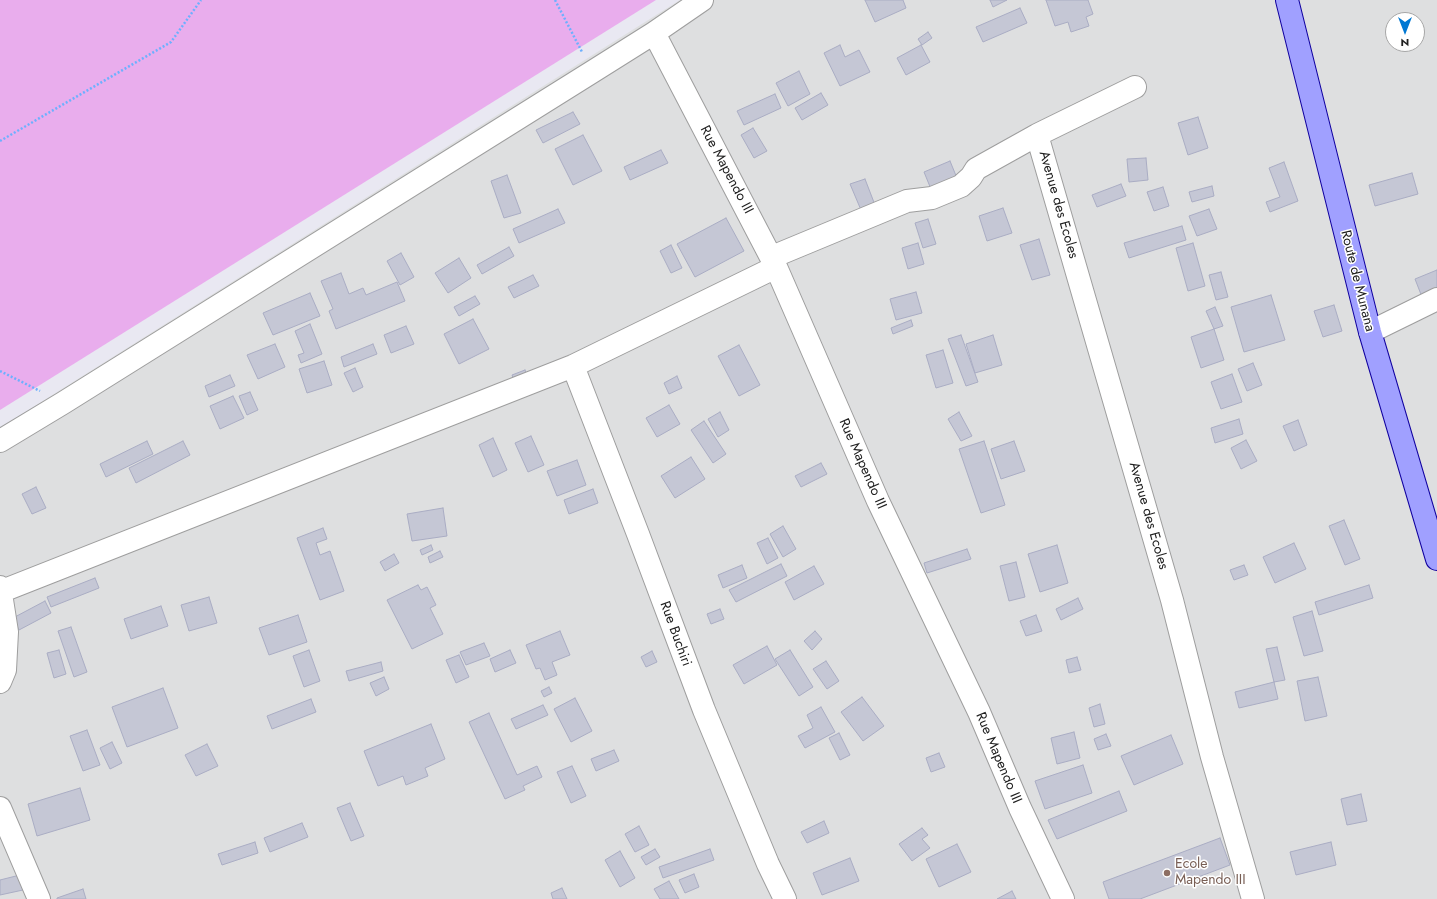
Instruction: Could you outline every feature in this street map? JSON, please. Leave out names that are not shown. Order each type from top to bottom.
[{"type":"main road","name":"Route de Munana","points":[[1287,0],[1370,332],[1437,557]]},
{"type":"street","points":[[0,441],[592,72],[654,33],[702,0]]},
{"type":"street","name":"Rue Mapendo III","points":[[654,33],[774,262],[878,501],[979,712],[1020,808],[1063,899]]},
{"type":"street","points":[[0,682],[5,670],[7,632],[1,589],[573,366],[774,262],[907,201],[932,198],[961,186],[972,177],[976,169],[1037,135],[1135,87]]},
{"type":"street","name":"Avenue des Ecoles","points":[[1037,135],[1172,600],[1212,757],[1253,899]]},
{"type":"street","points":[[1370,332],[1437,299]]},
{"type":"street","name":"Rue Buchiri","points":[[573,366],[704,710],[768,864],[785,899]]},
{"type":"street","points":[[0,808],[38,899]]},
{"type":"path","points":[[0,141],[171,42],[201,0]]},
{"type":"path","points":[[555,0],[592,72]]},
{"type":"path","points":[[0,371],[63,403]]},
{"type":"shaded area","points":[[0,0],[656,0],[0,410]]},
{"type":"shaded area","points":[[680,0],[1437,0],[1437,899],[0,899],[0,428]]},
{"type":"building","points":[[865,0],[903,0],[906,8],[875,22]]},
{"type":"building","points":[[990,0],[1007,0],[993,7]]},
{"type":"building","points":[[1046,0],[1088,0],[1093,14],[1086,17],[1089,26],[1071,32],[1068,22],[1055,26]]},
{"type":"building","points":[[1020,8],[1027,23],[983,42],[976,27]]},
{"type":"building","points":[[928,32],[932,38],[922,45],[918,39]]},
{"type":"building","points":[[840,45],[845,57],[859,50],[870,72],[840,86],[824,53]]},
{"type":"building","points":[[921,45],[930,62],[906,75],[897,58]]},
{"type":"building","points":[[799,71],[810,94],[788,106],[776,83]]},
{"type":"building","points":[[821,93],[828,105],[802,120],[795,108]]},
{"type":"building","points":[[775,94],[781,108],[744,125],[737,111]]},
{"type":"building","points":[[573,112],[580,124],[543,143],[536,130]]},
{"type":"building","points":[[1198,117],[1208,148],[1188,155],[1178,123]]},
{"type":"building","points":[[753,128],[767,151],[754,158],[741,135]]},
{"type":"building","points":[[583,135],[602,171],[573,185],[555,149]]},
{"type":"building","points":[[661,150],[668,163],[630,180],[624,167]]},
{"type":"building","points":[[1146,158],[1148,180],[1129,182],[1127,159]]},
{"type":"building","points":[[950,161],[959,183],[933,194],[924,172]]},
{"type":"building","points":[[1284,162],[1298,201],[1270,212],[1266,202],[1280,197],[1269,168]]},
{"type":"building","points":[[1412,173],[1418,194],[1375,206],[1369,185]]},
{"type":"building","points":[[507,175],[521,213],[504,218],[491,181]]},
{"type":"building","points":[[865,179],[875,205],[861,210],[850,184]]},
{"type":"building","points":[[1121,184],[1126,196],[1097,207],[1092,195]]},
{"type":"building","points":[[1212,186],[1214,196],[1192,202],[1189,192]]},
{"type":"building","points":[[1163,187],[1169,206],[1154,211],[1147,192]]},
{"type":"building","points":[[1003,208],[1012,233],[987,241],[979,216]]},
{"type":"building","points":[[558,209],[565,223],[519,243],[513,229]]},
{"type":"building","points":[[1209,209],[1217,229],[1197,236],[1189,216]]},
{"type":"building","points":[[726,218],[744,251],[695,277],[677,244]]},
{"type":"building","points":[[928,219],[936,244],[923,248],[915,223]]},
{"type":"building","points":[[1182,226],[1186,240],[1129,258],[1124,243]]},
{"type":"building","points":[[1039,239],[1050,275],[1032,280],[1020,245]]},
{"type":"building","points":[[918,243],[924,264],[908,269],[902,248]]},
{"type":"building","points":[[1193,243],[1205,286],[1188,291],[1176,248]]},
{"type":"building","points":[[671,245],[682,268],[671,273],[660,251]]},
{"type":"building","points":[[509,247],[514,256],[482,274],[477,265]]},
{"type":"building","points":[[401,253],[414,277],[400,285],[387,261]]},
{"type":"building","points":[[459,258],[471,278],[448,293],[435,273]]},
{"type":"building","points":[[1437,270],[1437,291],[1422,297],[1415,279]]},
{"type":"building","points":[[1221,272],[1228,297],[1216,300],[1209,275]]},
{"type":"building","points":[[341,273],[349,294],[363,288],[366,295],[397,282],[405,301],[336,329],[329,311],[333,309],[321,281]]},
{"type":"building","points":[[533,275],[539,286],[514,298],[508,287]]},
{"type":"building","points":[[916,292],[922,313],[896,320],[890,299]]},
{"type":"building","points":[[310,293],[320,316],[273,335],[263,313]]},
{"type":"building","points":[[1271,295],[1285,340],[1244,352],[1231,307]]},
{"type":"building","points":[[475,296],[480,304],[459,316],[454,307]]},
{"type":"building","points":[[1334,305],[1342,331],[1323,337],[1314,311]]},
{"type":"building","points":[[1215,307],[1223,326],[1214,329],[1206,311]]},
{"type":"building","points":[[473,319],[489,349],[459,364],[444,334]]},
{"type":"building","points":[[911,320],[913,326],[893,334],[891,328]]},
{"type":"building","points":[[310,324],[322,354],[301,363],[298,355],[304,353],[295,331]]},
{"type":"building","points":[[406,326],[414,344],[391,353],[384,335]]},
{"type":"building","points":[[1214,329],[1224,360],[1201,368],[1191,337]]},
{"type":"building","points":[[961,335],[978,382],[966,386],[948,339]]},
{"type":"building","points":[[993,335],[1002,365],[975,373],[966,344]]},
{"type":"building","points":[[275,344],[285,367],[258,379],[247,355]]},
{"type":"building","points":[[373,344],[377,354],[344,367],[341,357]]},
{"type":"building","points":[[739,345],[760,385],[739,396],[718,356]]},
{"type":"building","points":[[943,350],[953,383],[936,388],[926,355]]},
{"type":"building","points":[[324,361],[332,385],[307,393],[299,369]]},
{"type":"building","points":[[1253,363],[1262,385],[1247,391],[1238,369]]},
{"type":"building","points":[[355,368],[363,387],[353,392],[344,373]]},
{"type":"building","points":[[525,370],[528,378],[515,383],[512,375]]},
{"type":"building","points":[[1232,374],[1242,402],[1221,409],[1211,382]]},
{"type":"building","points":[[230,375],[235,386],[209,397],[205,386]]},
{"type":"building","points":[[677,376],[682,388],[669,394],[664,383]]},
{"type":"building","points":[[250,392],[258,410],[247,415],[239,396]]},
{"type":"building","points":[[233,396],[244,418],[220,429],[210,406]]},
{"type":"building","points":[[669,405],[680,424],[657,437],[646,418]]},
{"type":"building","points":[[720,412],[729,430],[718,437],[708,419]]},
{"type":"building","points":[[959,412],[972,436],[961,441],[948,419]]},
{"type":"building","points":[[1239,419],[1243,434],[1215,443],[1211,428]]},
{"type":"building","points":[[1298,420],[1307,445],[1294,451],[1283,426]]},
{"type":"building","points":[[704,421],[726,454],[713,463],[691,430]]},
{"type":"building","points":[[531,436],[544,465],[528,472],[515,443]]},
{"type":"building","points":[[493,438],[507,470],[493,477],[479,445]]},
{"type":"building","points":[[1246,440],[1257,461],[1241,469],[1231,448]]},
{"type":"building","points":[[147,441],[153,454],[106,477],[100,464]]},
{"type":"building","points":[[183,441],[190,455],[136,483],[129,468]]},
{"type":"building","points":[[984,441],[1005,505],[981,513],[959,449]]},
{"type":"building","points":[[1014,441],[1025,471],[1001,479],[991,449]]},
{"type":"building","points":[[691,457],[705,479],[675,498],[661,476]]},
{"type":"building","points":[[577,460],[586,485],[557,496],[547,471]]},
{"type":"building","points":[[821,463],[827,474],[801,487],[795,476]]},
{"type":"building","points":[[36,487],[46,508],[32,514],[22,494]]},
{"type":"building","points":[[593,489],[598,503],[569,514],[564,500]]},
{"type":"building","points":[[443,508],[447,536],[412,541],[407,514]]},
{"type":"building","points":[[1344,520],[1360,559],[1345,565],[1329,526]]},
{"type":"building","points":[[783,526],[796,549],[783,557],[770,534]]},
{"type":"building","points":[[323,528],[327,539],[316,543],[320,555],[330,551],[344,591],[320,600],[297,538]]},
{"type":"building","points":[[768,538],[778,558],[767,564],[757,543]]},
{"type":"building","points":[[1294,543],[1306,569],[1275,583],[1263,557]]},
{"type":"building","points":[[431,545],[433,550],[422,555],[420,550]]},
{"type":"building","points":[[1057,545],[1068,583],[1040,592],[1028,554]]},
{"type":"building","points":[[967,549],[971,559],[927,573],[924,563]]},
{"type":"building","points":[[440,551],[443,557],[430,563],[428,557]]},
{"type":"building","points":[[394,554],[399,563],[385,571],[380,562]]},
{"type":"building","points":[[1016,562],[1025,597],[1009,601],[1000,566]]},
{"type":"building","points":[[781,564],[787,576],[736,602],[729,590]]},
{"type":"building","points":[[742,565],[747,578],[723,588],[718,575]]},
{"type":"building","points":[[1244,565],[1248,575],[1234,580],[1230,570]]},
{"type":"building","points":[[814,566],[824,584],[794,600],[785,582]]},
{"type":"building","points":[[95,578],[99,588],[51,607],[47,597]]},
{"type":"building","points":[[418,585],[421,590],[427,587],[436,605],[430,608],[443,634],[412,649],[387,600]]},
{"type":"building","points":[[1369,585],[1373,598],[1319,615],[1315,602]]},
{"type":"building","points":[[209,597],[217,623],[189,631],[181,605]]},
{"type":"building","points":[[1078,598],[1083,609],[1061,620],[1056,609]]},
{"type":"building","points":[[45,601],[51,613],[19,630],[13,618]]},
{"type":"building","points":[[161,606],[168,626],[131,639],[124,619]]},
{"type":"building","points":[[720,609],[724,619],[711,624],[707,614]]},
{"type":"building","points":[[1312,611],[1323,651],[1304,656],[1293,617]]},
{"type":"building","points":[[298,615],[307,642],[269,655],[259,628]]},
{"type":"building","points":[[1036,615],[1042,631],[1026,636],[1020,621]]},
{"type":"building","points":[[71,627],[87,672],[74,677],[58,631]]},
{"type":"building","points":[[560,631],[570,655],[552,662],[557,675],[545,680],[540,668],[536,669],[526,645]]},
{"type":"building","points":[[815,631],[822,639],[812,650],[804,641]]},
{"type":"building","points":[[484,643],[490,656],[466,665],[460,652]]},
{"type":"building","points":[[767,646],[777,665],[744,684],[733,665]]},
{"type":"building","points":[[1277,647],[1285,680],[1274,682],[1266,649]]},
{"type":"building","points":[[59,650],[66,674],[54,678],[47,653]]},
{"type":"building","points":[[309,650],[320,681],[304,687],[293,656]]},
{"type":"building","points":[[510,650],[516,663],[495,672],[490,659]]},
{"type":"building","points":[[790,650],[813,687],[799,696],[775,659]]},
{"type":"building","points":[[652,651],[657,662],[646,667],[641,657]]},
{"type":"building","points":[[459,655],[469,677],[456,683],[446,660]]},
{"type":"building","points":[[1077,657],[1081,670],[1069,673],[1066,660]]},
{"type":"building","points":[[826,661],[839,681],[827,689],[813,669]]},
{"type":"building","points":[[381,662],[383,671],[349,681],[346,671]]},
{"type":"building","points":[[384,677],[389,689],[376,696],[370,683]]},
{"type":"building","points":[[1318,677],[1327,716],[1305,721],[1297,681]]},
{"type":"building","points":[[1274,682],[1278,699],[1239,708],[1235,692]]},
{"type":"building","points":[[549,687],[552,693],[544,697],[541,691]]},
{"type":"building","points":[[163,688],[178,728],[127,747],[112,707]]},
{"type":"building","points":[[862,697],[884,726],[863,741],[841,712]]},
{"type":"building","points":[[575,698],[592,731],[571,742],[554,709]]},
{"type":"building","points":[[311,699],[316,712],[272,729],[267,716]]},
{"type":"building","points":[[1100,704],[1105,724],[1094,727],[1089,708]]},
{"type":"building","points":[[543,705],[548,715],[516,729],[511,719]]},
{"type":"building","points":[[821,707],[835,732],[805,748],[798,736],[813,728],[807,715]]},
{"type":"building","points":[[489,713],[517,775],[537,766],[542,777],[523,786],[525,790],[505,799],[469,722]]},
{"type":"building","points":[[431,724],[445,759],[425,768],[428,776],[406,785],[403,776],[378,786],[364,751]]},
{"type":"building","points":[[87,730],[100,765],[83,771],[70,736]]},
{"type":"building","points":[[1074,732],[1080,758],[1057,764],[1051,738]]},
{"type":"building","points":[[839,733],[850,755],[840,760],[829,738]]},
{"type":"building","points":[[1106,734],[1111,746],[1098,750],[1094,739]]},
{"type":"building","points":[[1171,735],[1183,764],[1134,785],[1121,756]]},
{"type":"building","points":[[112,742],[122,763],[110,769],[100,748]]},
{"type":"building","points":[[207,744],[218,766],[196,776],[185,755]]},
{"type":"building","points":[[614,750],[619,761],[596,771],[591,759]]},
{"type":"building","points":[[939,753],[945,767],[931,772],[926,758]]},
{"type":"building","points":[[1083,765],[1092,793],[1045,809],[1035,781]]},
{"type":"building","points":[[572,766],[586,796],[571,803],[557,772]]},
{"type":"building","points":[[80,788],[90,820],[37,836],[28,804]]},
{"type":"building","points":[[1119,791],[1127,811],[1057,839],[1048,820]]},
{"type":"building","points":[[1361,794],[1367,821],[1347,825],[1341,799]]},
{"type":"building","points":[[350,803],[364,836],[351,841],[337,808]]},
{"type":"building","points":[[824,821],[829,833],[807,843],[801,832]]},
{"type":"building","points":[[302,823],[308,837],[270,852],[264,838]]},
{"type":"building","points":[[639,826],[649,845],[635,852],[625,834]]},
{"type":"building","points":[[922,828],[928,835],[922,839],[930,848],[912,861],[899,844]]},
{"type":"building","name":"Ecole Mapendo III","points":[[1220,838],[1230,865],[1140,899],[1109,899],[1103,882]]},
{"type":"building","points":[[255,842],[258,853],[222,865],[218,854]]},
{"type":"building","points":[[1331,842],[1336,865],[1296,875],[1290,852]]},
{"type":"building","points":[[957,844],[971,872],[939,887],[926,859]]},
{"type":"building","points":[[655,849],[660,857],[646,865],[641,857]]},
{"type":"building","points":[[710,849],[714,860],[663,878],[659,867]]},
{"type":"building","points":[[620,851],[635,878],[620,887],[605,860]]},
{"type":"building","points":[[850,858],[859,881],[822,895],[813,873]]},
{"type":"building","points":[[694,874],[699,887],[685,893],[679,880]]},
{"type":"building","points":[[20,875],[23,890],[0,895],[0,880]]},
{"type":"building","points":[[669,881],[679,899],[660,899],[654,889]]},
{"type":"building","points":[[562,888],[567,899],[553,899],[551,893]]},
{"type":"building","points":[[83,889],[86,899],[57,899],[57,898]]},
{"type":"building","points":[[1012,891],[1016,899],[997,899]]},
{"type":"place","name":"Ecole Mapendo III","points":[[1167,873]]}]
